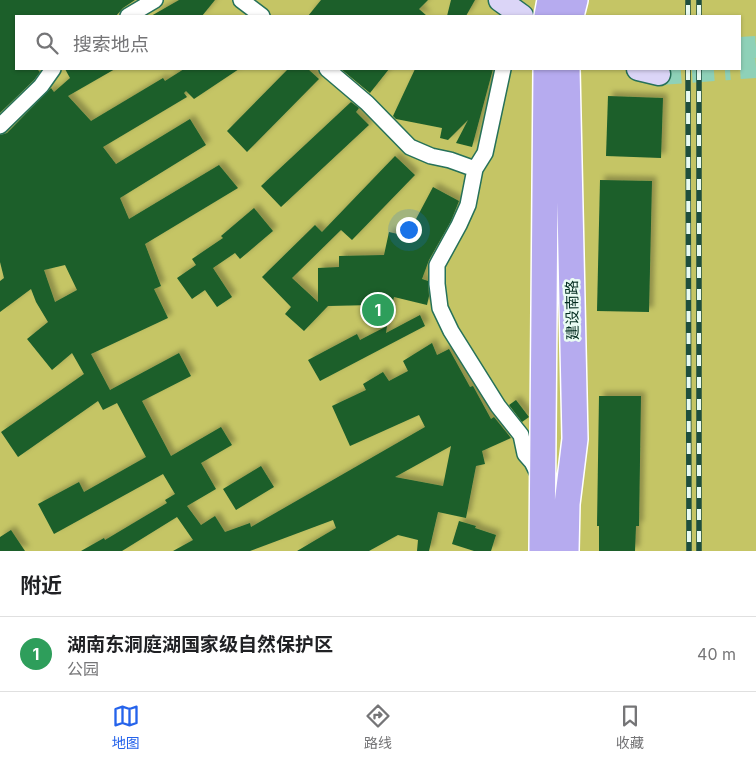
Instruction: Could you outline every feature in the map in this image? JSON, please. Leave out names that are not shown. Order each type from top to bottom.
[{"type":"main road","points":[[547,15],[550,0]]},
{"type":"main road","points":[[571,15],[575,0]]},
{"type":"main road","points":[[513,9],[536,15]]},
{"type":"main road","name":"建设南路","points":[[542,551],[546,70]]},
{"type":"main road","name":"建设南路","points":[[566,551],[567,504],[575,439],[567,70]]},
{"type":"street","points":[[130,15],[155,0]]},
{"type":"street","points":[[241,0],[261,15]]},
{"type":"street","points":[[0,126],[41,86],[52,70]]},
{"type":"street","points":[[328,70],[367,103],[410,147],[431,156],[450,160],[475,169]]},
{"type":"street","points":[[503,70],[485,154],[475,169],[468,205],[437,265],[437,284],[440,308],[451,331],[498,406],[520,435],[525,454],[532,462],[543,483]]},
{"type":"shaded area","points":[[0,0],[756,0],[756,551],[0,551]]},
{"type":"building","points":[[0,0],[135,0],[117,15],[15,15],[15,70],[38,70],[40,72],[0,113]]},
{"type":"building","points":[[179,0],[215,0],[203,15],[153,15]]},
{"type":"building","points":[[321,0],[428,0],[419,9],[426,15],[309,15]]},
{"type":"building","points":[[451,0],[475,0],[467,15],[447,15]]},
{"type":"building","points":[[66,70],[113,70],[68,96],[91,121],[163,78],[165,81],[182,70],[238,70],[194,99],[186,91],[184,93],[187,97],[103,147],[116,164],[190,119],[206,145],[120,198],[129,219],[219,165],[238,188],[145,244],[161,286],[154,289],[168,318],[91,354],[110,390],[179,353],[191,376],[142,401],[171,456],[221,427],[232,445],[201,463],[216,489],[187,506],[201,525],[215,516],[225,532],[250,523],[251,527],[425,427],[419,415],[350,446],[332,406],[366,390],[363,384],[383,372],[389,381],[408,371],[403,361],[432,343],[437,355],[449,349],[470,387],[473,386],[491,419],[494,417],[511,438],[482,451],[485,464],[476,466],[466,518],[438,512],[429,551],[417,551],[418,540],[398,535],[369,551],[297,551],[336,528],[333,520],[250,551],[173,551],[193,540],[177,517],[122,551],[81,551],[104,538],[105,540],[167,503],[165,500],[175,494],[163,474],[54,534],[38,504],[79,482],[84,492],[146,457],[117,403],[103,410],[98,401],[18,457],[1,432],[84,374],[72,353],[52,370],[27,339],[48,322],[36,302],[31,289],[0,312],[0,281],[4,278],[0,262],[0,135],[7,133],[51,88],[54,92],[70,78]],"holes":[[[65,265],[77,290],[55,302],[44,270]],[[451,446],[443,486],[395,477]]]},
{"type":"building","points":[[287,70],[309,70],[319,79],[247,152],[227,131]]},
{"type":"building","points":[[342,70],[388,70],[370,93]]},
{"type":"building","points":[[415,70],[493,70],[472,147],[456,143],[468,120],[448,140],[440,138],[442,128],[396,119],[393,116]]},
{"type":"building","points":[[608,96],[663,98],[661,158],[606,156]]},
{"type":"building","points":[[351,102],[359,108],[356,112],[369,125],[281,207],[261,186]]},
{"type":"building","points":[[395,156],[415,175],[352,240],[341,230],[292,278],[318,302],[318,268],[339,267],[339,256],[384,255],[389,232],[407,236],[433,187],[459,201],[451,221],[429,260],[422,279],[428,281],[429,296],[427,305],[394,297],[389,318],[371,314],[373,305],[328,306],[304,331],[285,314],[291,307],[262,277],[315,225],[322,232]]},
{"type":"building","points":[[600,180],[652,181],[649,312],[597,311]]},
{"type":"building","points":[[254,208],[273,231],[240,259],[235,253],[213,268],[232,297],[217,307],[205,290],[192,299],[177,278],[196,265],[192,259],[223,238],[221,236]]},
{"type":"building","points":[[420,315],[425,326],[320,381],[308,360],[357,334],[360,340],[387,326],[386,333]]},
{"type":"building","points":[[599,396],[641,396],[639,526],[636,526],[635,551],[599,551],[599,526],[597,526]]},
{"type":"building","points":[[516,400],[529,417],[522,422],[509,405]]},
{"type":"building","points":[[261,466],[274,487],[236,510],[223,489]]},
{"type":"building","points":[[459,521],[496,535],[491,551],[474,551],[452,544]]},
{"type":"building","points":[[11,530],[25,551],[0,551],[0,537]]},
{"type":"tunnel","points":[[741,48],[756,47]]},
{"type":"tunnel","points":[[741,68],[756,67]]},
{"type":"tunnel","points":[[659,74],[716,70]]},
{"type":"railway","points":[[688,0],[688,15]]},
{"type":"railway","points":[[699,0],[699,15]]},
{"type":"railway","points":[[688,70],[689,551]]},
{"type":"railway","points":[[699,70],[699,551]]},
{"type":"place","name":"湖南东洞庭湖国家级自然保护区","points":[[378,310]]}]
